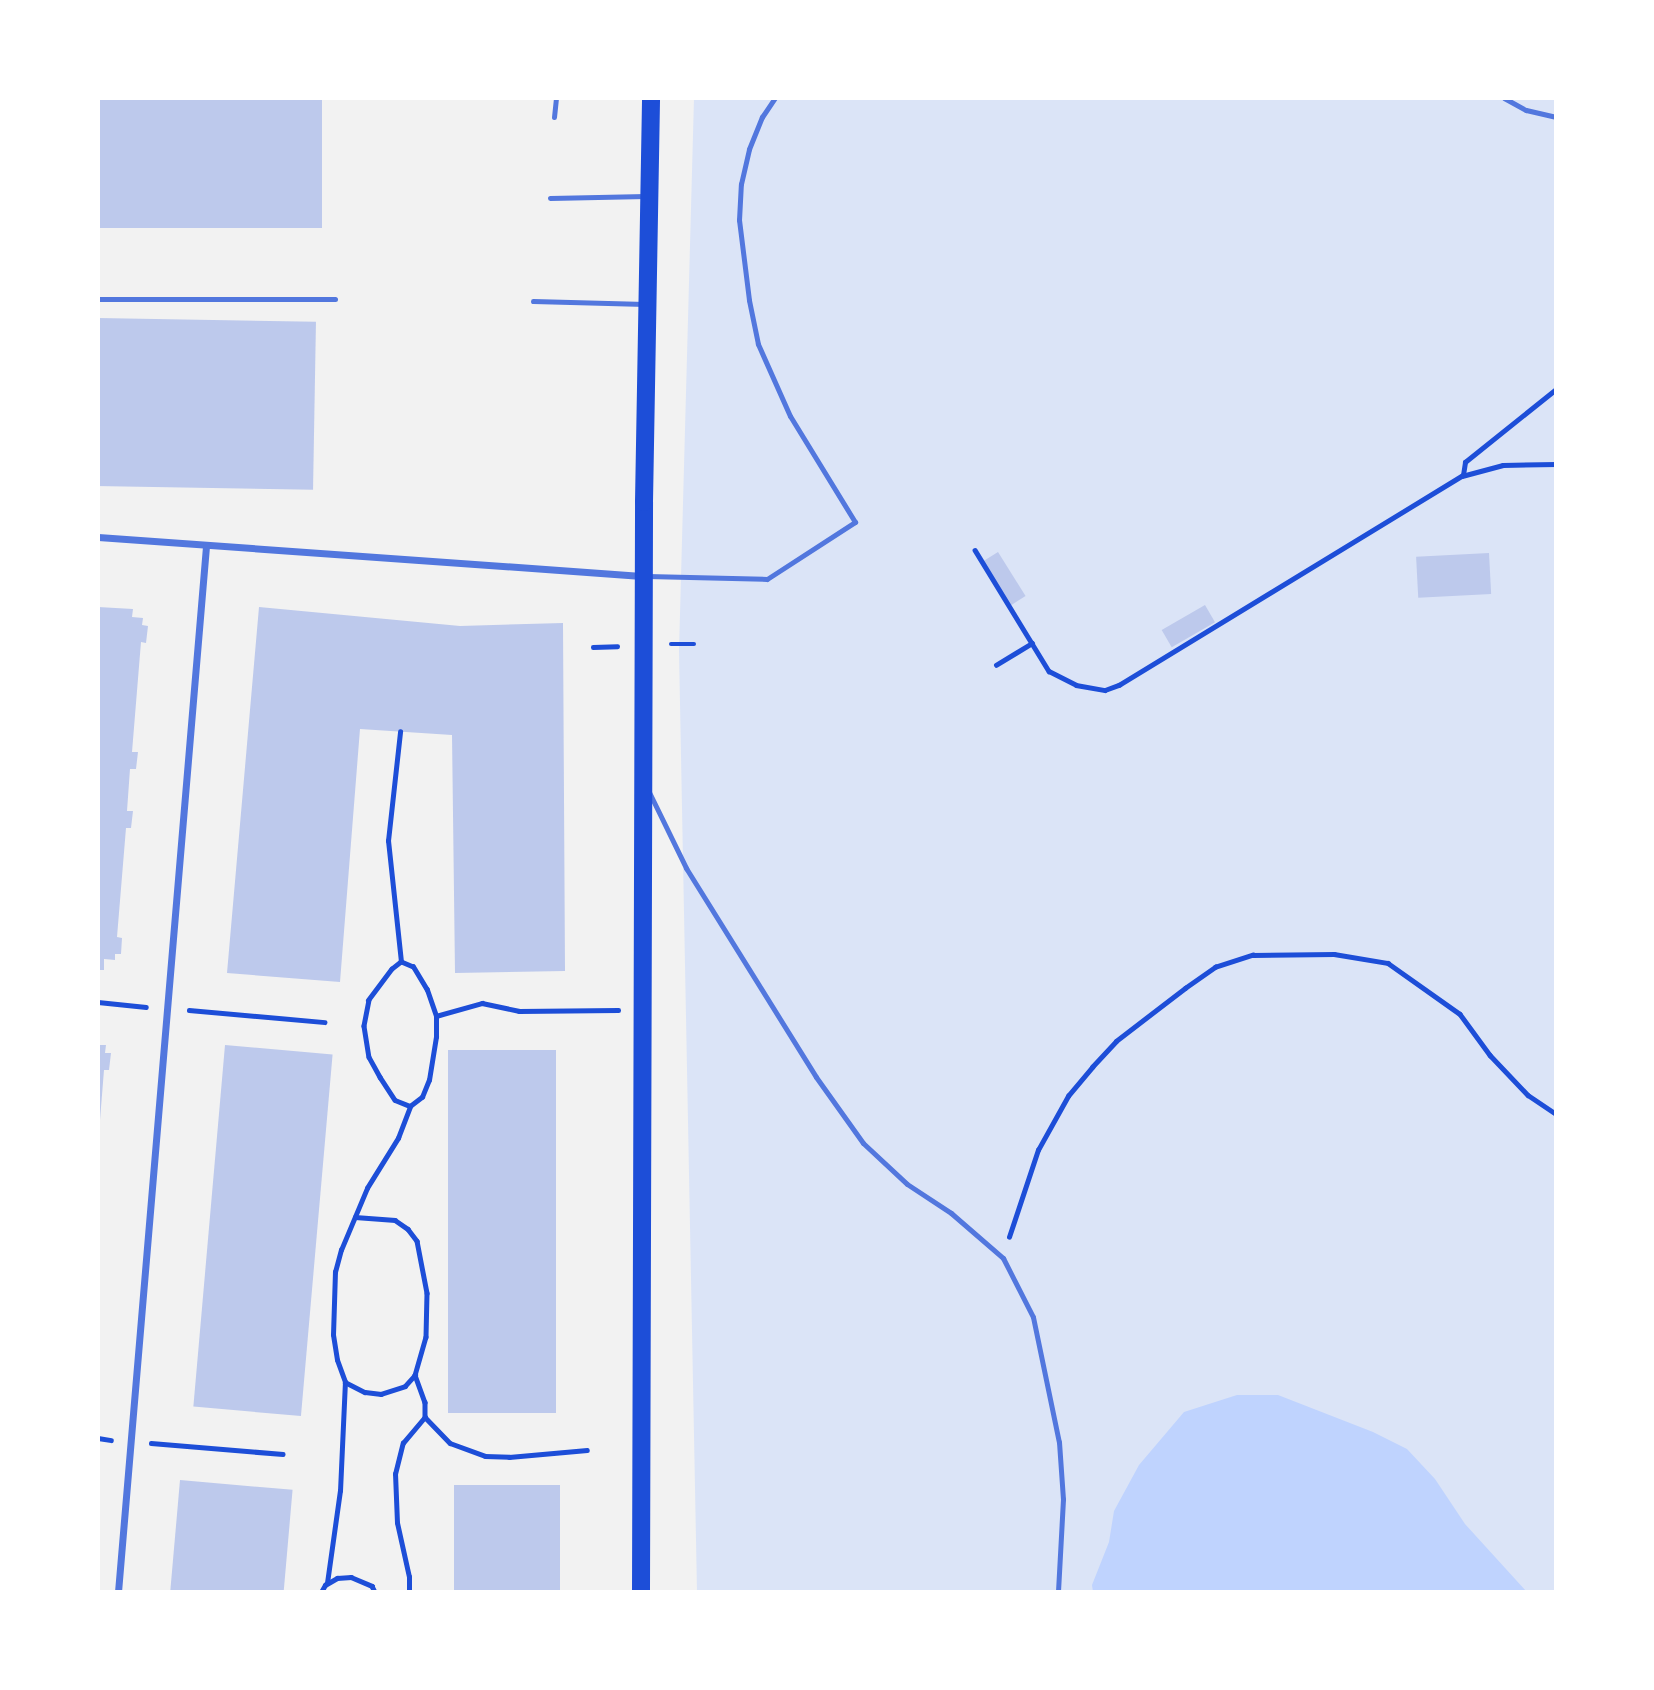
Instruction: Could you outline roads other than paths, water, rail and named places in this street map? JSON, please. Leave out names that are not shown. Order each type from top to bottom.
[{"type":"main road","points":[[641,1592],[642,1010],[646,786],[644,576],[651,98]]},
{"type":"street","points":[[98,537],[644,576]]},
{"type":"street","points":[[118,1592],[206,545]]},
{"type":"lane","points":[[554,117],[556,98]]},
{"type":"lane","points":[[644,576],[767,579],[855,522],[790,416],[758,344],[749,300],[739,220],[741,184],[749,149],[762,117],[775,98]]},
{"type":"lane","points":[[1504,98],[1526,110],[1556,117]]},
{"type":"lane","points":[[550,198],[649,196]]},
{"type":"lane","points":[[98,299],[334,299]]},
{"type":"lane","points":[[533,301],[650,304]]},
{"type":"lane","points":[[646,786],[686,868],[816,1077],[863,1143],[907,1184],[951,1213],[1003,1258],[1033,1317],[1059,1442],[1063,1499],[1059,1592]]},
{"type":"water","points":[[1237,1395],[1278,1395],[1373,1432],[1407,1449],[1435,1479],[1465,1524],[1527,1592],[1093,1592],[1092,1585],[1109,1542],[1114,1511],[1139,1465],[1184,1412]]}]
